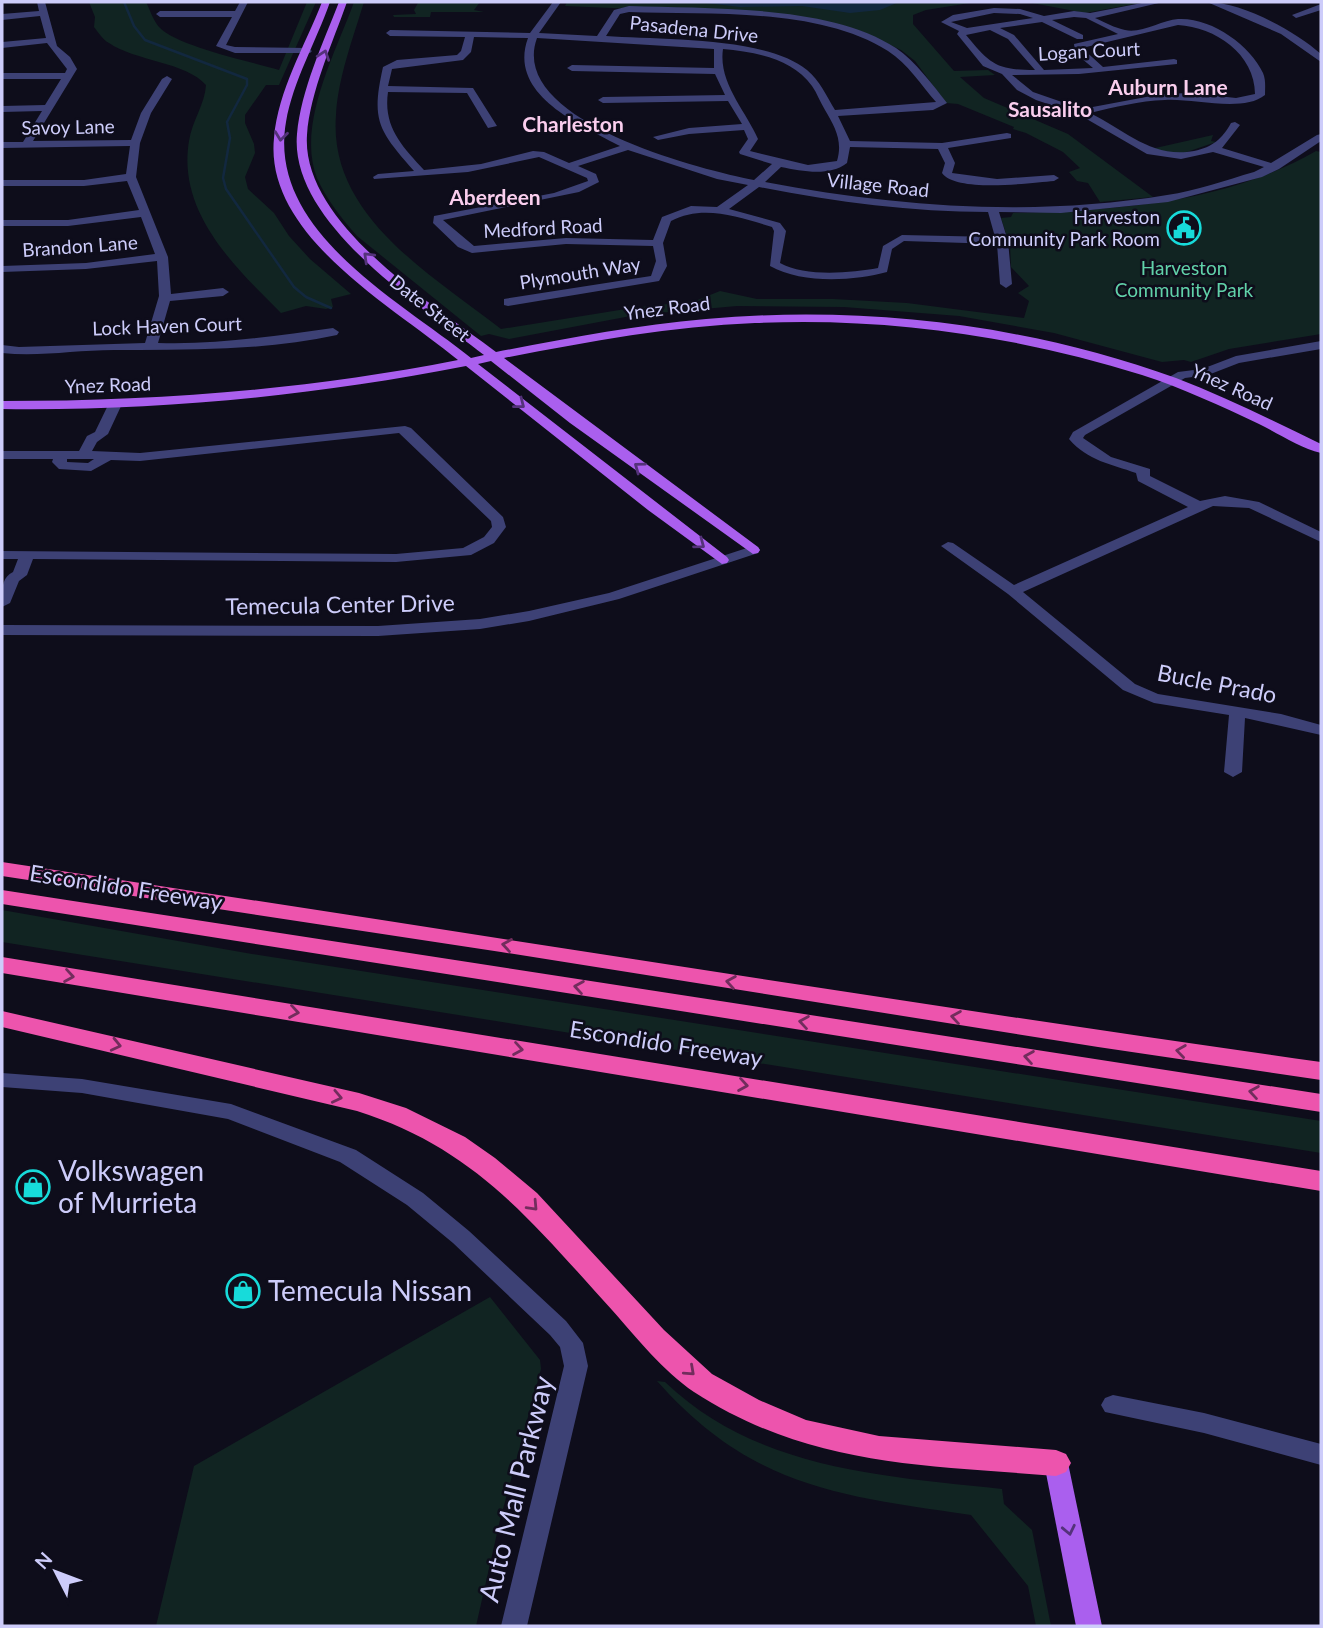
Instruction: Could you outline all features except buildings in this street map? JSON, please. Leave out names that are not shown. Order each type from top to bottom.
[{"type":"highway","points":[[2,869],[488,942],[1043,1031],[1321,1071]]},
{"type":"highway","name":"Escondido Freeway","points":[[2,897],[1321,1103]]},
{"type":"highway","name":"Escondido Freeway","points":[[2,965],[1321,1181]]},
{"type":"highway","points":[[2,1019],[359,1102],[397,1114],[456,1144],[527,1200],[654,1338],[702,1382],[749,1409],[802,1432],[879,1449],[1056,1463]]},
{"type":"main road","name":"Date Street","points":[[326,2],[287,103],[279,140],[279,158],[295,204],[314,232],[342,262],[722,560]]},
{"type":"main road","name":"Date Street","points":[[343,2],[306,112],[302,135],[305,170],[329,217],[376,265],[753,550]]},
{"type":"main road","name":"Ynez Road","points":[[2,405],[108,404],[269,394],[366,381],[638,320],[737,311],[832,311],[938,318],[1077,343],[1176,378],[1321,436]]},
{"type":"main road","name":"Ynez Road","points":[[2,395],[97,396],[212,390],[463,358]]},
{"type":"main road","name":"Ynez Road","points":[[1176,378],[1321,449]]},
{"type":"main road","points":[[108,404],[119,399],[194,395],[212,390]]},
{"type":"main road","points":[[1056,1463],[1089,1626]]},
{"type":"street","points":[[26,145],[72,69],[67,59],[53,47],[41,2]]},
{"type":"street","points":[[244,2],[221,46],[227,49],[307,51]]},
{"type":"street","points":[[533,35],[557,2]]},
{"type":"street","points":[[1159,2],[1090,16],[1074,14],[961,34],[987,64],[1006,73],[1017,86],[1048,102],[1081,112],[1158,156],[1174,159],[1214,149],[1230,138],[1235,125]]},
{"type":"street","points":[[1212,2],[1272,27],[1310,48],[1321,59]]},
{"type":"street","points":[[1296,15],[1321,7]]},
{"type":"street","points":[[600,37],[617,12],[629,9],[763,16],[813,22],[861,34],[890,48],[943,103],[933,107],[832,113]]},
{"type":"street","points":[[966,31],[945,22],[949,18],[1001,9],[1033,13],[1080,37]]},
{"type":"street","points":[[2,17],[44,13]]},
{"type":"street","points":[[160,14],[237,14]]},
{"type":"street","points":[[1090,16],[1090,19],[1126,34]]},
{"type":"street","points":[[1081,112],[1146,98],[1257,98],[1260,95],[1259,75],[1248,59],[1233,44],[1195,23],[1178,22],[1077,46],[1078,51],[1100,69]]},
{"type":"street","points":[[991,27],[1011,37],[1041,72]]},
{"type":"street","name":"Pasadena Drive","points":[[390,33],[600,37],[761,52],[789,63],[815,83],[843,130],[847,144]]},
{"type":"street","points":[[421,173],[397,149],[384,128],[379,106],[391,65],[460,58],[466,52],[466,43],[471,34]]},
{"type":"street","name":"Village Road","points":[[533,35],[528,57],[531,74],[553,103],[582,125],[628,147],[698,171],[755,185],[858,202],[993,210],[1089,206],[1161,198],[1236,182],[1275,167],[1319,142]]},
{"type":"street","points":[[2,45],[52,40]]},
{"type":"street","points":[[719,46],[716,56],[719,71],[753,139],[744,152],[779,163],[827,170],[842,163],[847,144],[942,146],[1007,135]]},
{"type":"street","name":"Logan Court","points":[[1006,73],[1100,69],[1174,62]]},
{"type":"street","points":[[572,68],[719,71]]},
{"type":"street","points":[[2,76],[69,76]]},
{"type":"street","points":[[151,345],[164,298],[162,257],[131,177],[135,143],[146,113],[167,79]]},
{"type":"street","points":[[383,89],[470,90],[492,126]]},
{"type":"street","points":[[603,100],[732,98]]},
{"type":"street","points":[[2,109],[49,108]]},
{"type":"street","points":[[658,136],[749,127]]},
{"type":"street","name":"Savoy Lane","points":[[2,145],[135,143]]},
{"type":"street","points":[[942,146],[950,163],[947,173],[951,178],[997,182],[1054,177]]},
{"type":"street","points":[[378,177],[476,168],[530,153],[540,154],[569,166],[628,147]]},
{"type":"street","points":[[1214,149],[1275,167]]},
{"type":"street","points":[[718,211],[755,185],[779,163]]},
{"type":"street","name":"Medford Road","points":[[569,166],[592,176],[594,182],[583,188],[521,202],[456,212],[438,218],[437,221],[462,245],[472,250],[566,241],[657,243]]},
{"type":"street","points":[[2,183],[84,183],[131,177]]},
{"type":"street","name":"Plymouth Way","points":[[508,302],[655,279],[660,272],[663,256],[657,243],[666,219],[686,209],[718,211]]},
{"type":"street","points":[[993,210],[1002,241],[1006,284]]},
{"type":"street","points":[[718,211],[776,225],[780,231],[774,264],[780,270],[793,273],[870,275],[883,270],[887,248],[902,238],[1002,241]]},
{"type":"street","points":[[2,223],[68,223],[144,214]]},
{"type":"street","name":"Brandon Lane","points":[[2,269],[86,266],[162,257]]},
{"type":"street","points":[[164,298],[223,292]]},
{"type":"street","name":"Lock Haven Court","points":[[2,349],[19,351],[151,345],[187,348],[333,332]]},
{"type":"street","points":[[1200,507],[1143,478],[1128,477],[1115,471],[1116,464],[1084,447],[1076,439],[1080,432],[1176,378],[1189,367],[1208,359],[1321,337]]},
{"type":"street","points":[[1176,378],[1205,372],[1236,360],[1321,345]]},
{"type":"street","points":[[83,455],[92,439],[101,434],[108,404]]},
{"type":"street","points":[[2,455],[140,457],[400,429],[498,520],[499,527],[489,540],[466,552],[396,558],[2,555]]},
{"type":"street","points":[[62,455],[59,462],[72,467],[91,467],[108,457]]},
{"type":"street","points":[[1013,591],[1200,507],[1229,498],[1243,500],[1321,538]]},
{"type":"street","name":"Bucle Prado","points":[[948,546],[1013,591],[1129,687],[1154,698],[1281,719],[1321,730]]},
{"type":"street","name":"Temecula Center Drive","points":[[2,630],[378,631],[446,628],[529,616],[614,596],[753,550]]},
{"type":"street","points":[[2,603],[13,578],[20,575],[27,555]]},
{"type":"street","points":[[2,622],[13,606],[25,578],[20,575]]},
{"type":"street","points":[[1233,772],[1237,712]]},
{"type":"street","name":"Auto Mall Parkway","points":[[2,1080],[82,1086],[231,1112],[348,1156],[415,1199],[558,1328],[571,1343],[576,1366],[514,1626]]},
{"type":"street","points":[[1113,1405],[1204,1423],[1321,1455]]},
{"type":"green space","points":[[89,2],[146,2],[159,27],[181,41],[279,70],[307,2],[316,2],[279,85],[266,85],[245,115],[255,153],[245,177],[248,189],[274,213],[289,236],[310,259],[351,294],[331,299],[333,307],[326,309],[306,306],[281,313],[246,277],[213,237],[192,192],[188,167],[189,141],[206,85],[186,71],[132,54],[107,42],[94,27],[95,17]]},
{"type":"green space","name":"Harveston Community Park","points":[[354,2],[364,2],[343,72],[336,115],[338,151],[349,183],[366,213],[390,240],[416,264],[501,329],[695,301],[720,291],[757,299],[907,303],[1024,318],[1029,301],[1018,293],[1029,286],[1011,267],[1010,246],[1001,218],[1011,217],[1013,213],[1130,206],[1207,193],[1281,169],[1316,151],[1321,152],[1321,334],[1229,349],[1191,362],[1162,362],[1054,333],[959,316],[844,307],[737,306],[636,315],[509,339],[489,334],[481,336],[357,236],[325,194],[317,178],[311,135],[315,112],[329,66]]},
{"type":"green space","points":[[399,2],[480,2],[474,10],[484,12],[431,12],[430,17],[394,17],[393,15],[416,14],[414,10],[418,3]]},
{"type":"green space","points":[[567,2],[976,2],[926,10],[913,15],[913,24],[954,71],[988,70],[995,75],[960,77],[984,98],[1068,134],[1153,197],[1100,202],[1088,183],[1077,181],[1069,172],[1080,168],[1063,152],[1013,129],[1014,127],[958,104],[946,103],[915,61],[901,50],[861,31],[774,15],[565,6]]},
{"type":"green space","points":[[1027,2],[1146,2],[1085,13]]},
{"type":"green space","points":[[1213,135],[1211,141],[1216,142],[1181,154],[1151,149]]},
{"type":"green space","points":[[2,910],[252,954],[1321,1121],[1321,1153],[2,942]]},
{"type":"green space","points":[[490,1297],[540,1360],[541,1369],[500,1520],[476,1626],[156,1626],[194,1466]]},
{"type":"green space","points":[[657,1381],[665,1382],[701,1411],[740,1434],[781,1451],[823,1464],[867,1473],[1002,1489],[1004,1504],[1032,1530],[1051,1626],[1036,1626],[1028,1586],[971,1515],[879,1501],[800,1481],[763,1465],[727,1444],[692,1416]]},
{"type":"water","points":[[698,2],[899,2],[880,10],[850,13],[802,6],[740,7]]},
{"type":"waterway","points":[[124,2],[134,26],[145,40],[247,79],[247,85],[227,122],[230,138],[223,178],[226,189],[294,287],[306,297],[331,308]]},
{"type":"place","name":"Harveston Community Park Room","points":[[1184,228]]},
{"type":"place","name":"Volkswagen of Murrieta","points":[[33,1187]]},
{"type":"place","name":"Temecula Nissan","points":[[243,1291]]},
{"type":"district","name":"Auburn Lane","points":[[1168,88]]},
{"type":"district","name":"Sausalito","points":[[1050,110]]},
{"type":"district","name":"Charleston","points":[[573,125]]},
{"type":"district","name":"Aberdeen","points":[[495,198]]}]
